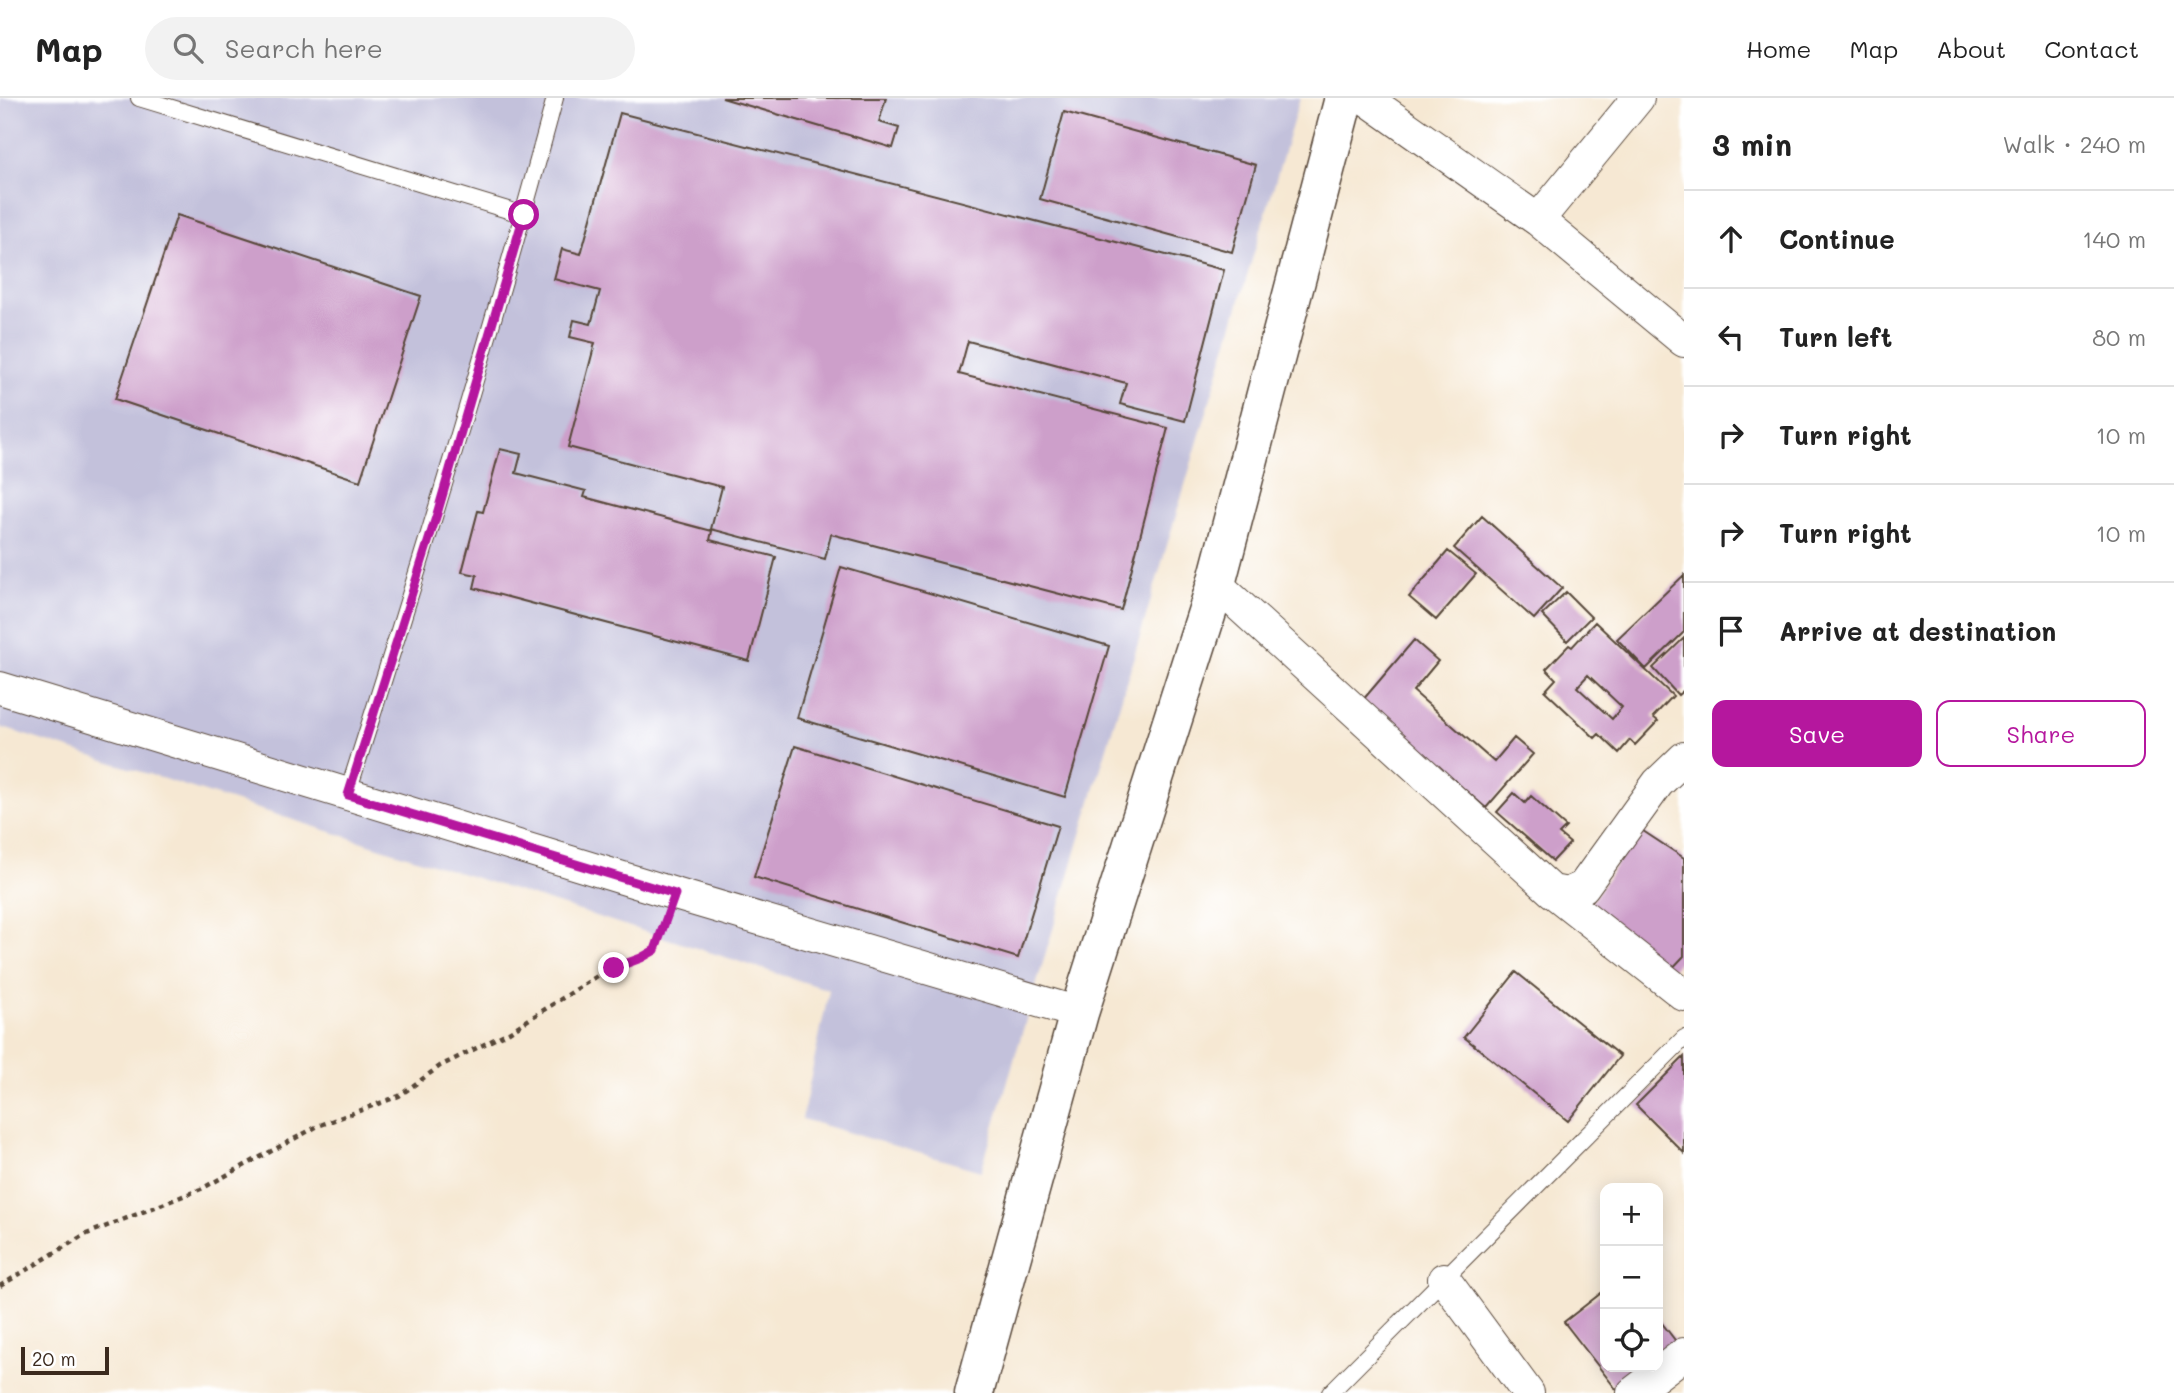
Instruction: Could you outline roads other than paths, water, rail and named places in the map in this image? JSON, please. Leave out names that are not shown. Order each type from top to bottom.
[{"type":"street","points":[[974,1393],[1079,1013],[1216,584],[1344,98]]},
{"type":"street","points":[[1365,98],[1538,220],[1684,341]]},
{"type":"street","points":[[1538,220],[1638,98]]},
{"type":"street","points":[[1216,584],[1552,891],[1684,995]]},
{"type":"street","points":[[0,688],[675,894],[1079,1013]]},
{"type":"street","points":[[1552,891],[1567,894],[1583,887],[1658,783],[1684,758]]},
{"type":"street","points":[[1444,1279],[1528,1393]]},
{"type":"street","points":[[1633,1393],[1684,1354]]},
{"type":"lane","points":[[139,98],[524,215]]},
{"type":"lane","points":[[348,795],[437,514],[524,215],[555,98]]},
{"type":"lane","points":[[1330,1393],[1684,1038]]}]
